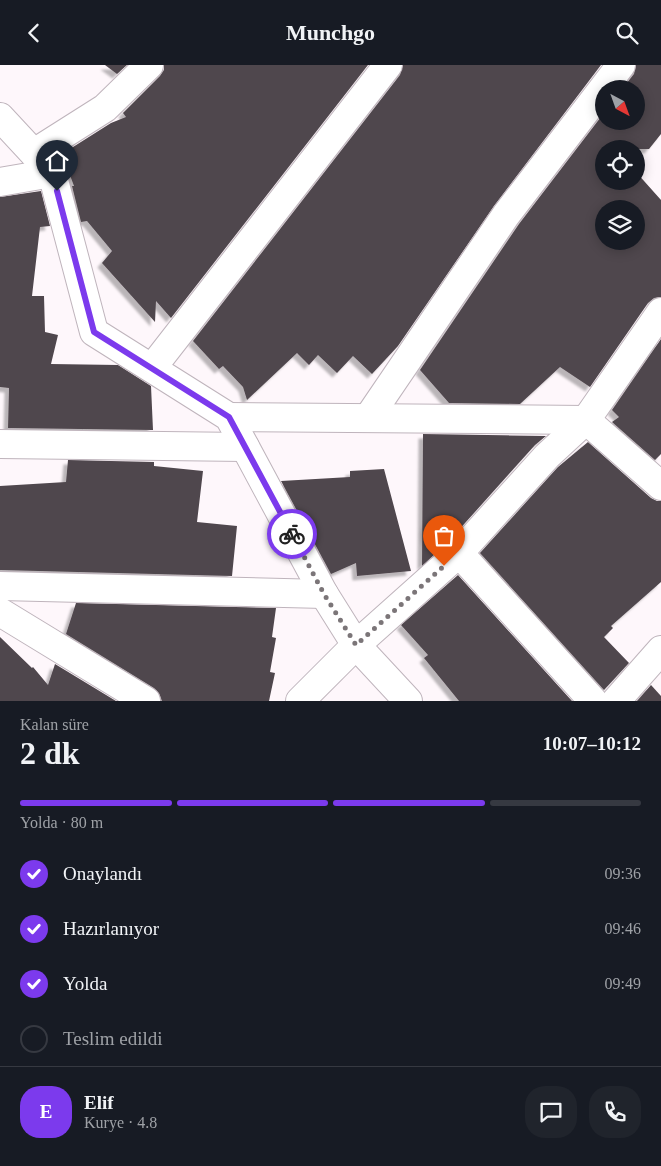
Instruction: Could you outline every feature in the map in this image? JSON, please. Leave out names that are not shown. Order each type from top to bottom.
[{"type":"street","points":[[34,153],[104,108],[149,65]]},
{"type":"street","points":[[152,369],[388,65]]},
{"type":"street","points":[[368,418],[506,215],[621,65]]},
{"type":"street","points":[[0,117],[52,173],[94,332],[229,417],[324,594],[356,645],[408,701]]},
{"type":"street","points":[[0,182],[52,173]]},
{"type":"street","points":[[300,701],[356,645],[458,553],[547,456],[586,420],[661,312]]},
{"type":"street","points":[[229,417],[586,420],[661,486]]},
{"type":"street","points":[[0,445],[245,447]]},
{"type":"street","points":[[458,553],[593,701]]},
{"type":"street","points":[[0,586],[324,594]]},
{"type":"street","points":[[0,611],[146,701]]},
{"type":"street","points":[[616,701],[661,650]]},
{"type":"building","points":[[105,65],[127,65],[117,74]]},
{"type":"building","points":[[164,65],[368,65],[171,318],[156,301],[155,322],[102,263],[112,251],[87,221],[81,222],[72,186],[74,186],[62,154],[111,123],[126,117],[123,113],[160,76],[164,70]]},
{"type":"building","points":[[403,65],[601,65],[494,206],[398,346],[372,374],[353,356],[337,373],[318,355],[309,365],[297,353],[247,400],[243,387],[223,366],[219,369],[193,341],[400,75]]},
{"type":"building","points":[[636,65],[661,65],[661,134],[649,149],[645,149],[645,140],[595,140],[595,190],[645,190],[645,182],[661,200],[661,297],[654,298],[648,303],[590,387],[560,367],[520,404],[449,403],[420,370],[519,224],[595,125],[595,130],[645,130],[645,80],[629,80],[634,74]]},
{"type":"building","points":[[41,191],[50,226],[40,227],[32,296],[44,296],[45,332],[58,335],[51,364],[118,365],[151,386],[153,430],[8,428],[9,388],[0,387],[0,197]]},
{"type":"building","points":[[661,339],[661,454],[655,460],[612,422],[619,417],[612,410]]},
{"type":"building","points":[[423,434],[546,436],[535,445],[448,542],[422,566]]},
{"type":"building","points":[[588,442],[651,498],[661,501],[661,582],[611,626],[613,628],[604,637],[629,663],[604,690],[480,553],[558,467]]},
{"type":"building","points":[[68,460],[154,462],[154,466],[203,471],[197,522],[237,526],[232,576],[0,570],[0,486],[66,482]]},
{"type":"building","points":[[384,469],[411,571],[357,576],[356,563],[331,574],[281,481],[350,477],[350,471]]},
{"type":"building","points":[[458,575],[572,701],[459,701],[424,658],[428,655],[401,625]]},
{"type":"building","points":[[76,603],[276,608],[272,637],[276,638],[270,672],[275,673],[269,701],[162,701],[159,693],[154,688],[66,634]]},
{"type":"building","points":[[0,637],[33,667],[48,685],[55,664],[116,701],[0,701]]},
{"type":"building","points":[[651,685],[661,696],[661,701],[637,701]]},
{"type":"way so far","points":[[292,534],[324,594],[356,645],[444,566]]},
{"type":"route","points":[[57,191],[94,332],[229,417],[292,534]]}]
